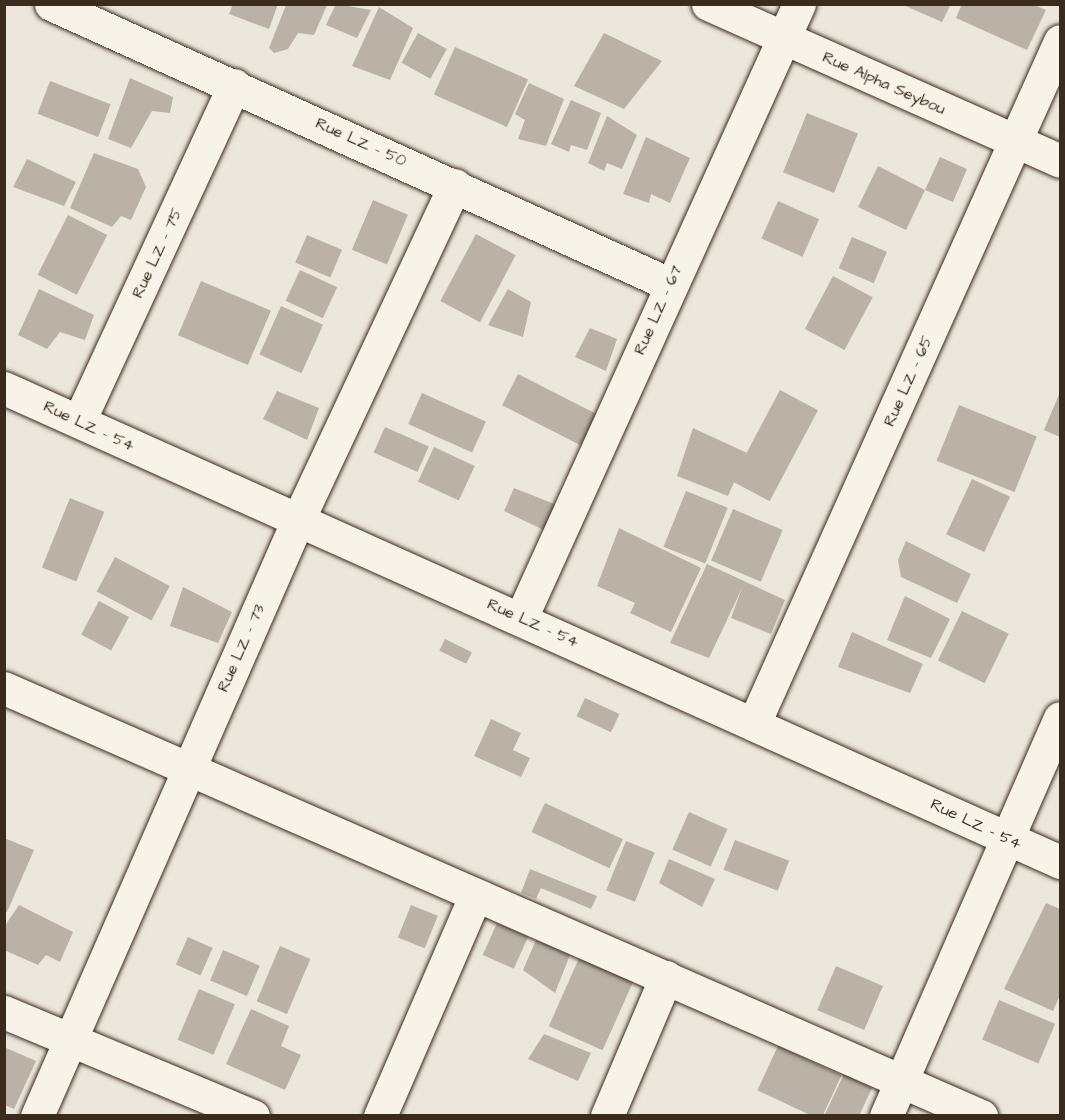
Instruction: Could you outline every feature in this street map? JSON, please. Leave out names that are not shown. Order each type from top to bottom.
[{"type":"street","name":"Rue LZ - 50","points":[[51,4],[455,185],[669,284]]},
{"type":"street","name":"Rue Alpha Seybou","points":[[708,4],[1060,161]]},
{"type":"street","name":"Rue LZ - 67","points":[[521,618],[669,284],[799,4]]},
{"type":"street","name":"Rue LZ - 65","points":[[755,721],[1060,41]]},
{"type":"street","name":"Rue LZ - 75","points":[[79,421],[234,85]]},
{"type":"street","name":"Rue LZ - 73","points":[[37,1116],[188,765],[297,522],[455,185]]},
{"type":"street","name":"Rue LZ - 54","points":[[4,388],[297,522],[755,721],[1060,862]]},
{"type":"street","points":[[4,688],[188,765],[475,896],[666,977],[981,1116]]},
{"type":"street","points":[[886,1116],[1060,718]]},
{"type":"street","points":[[380,1116],[475,896]]},
{"type":"street","points":[[607,1116],[666,977]]},
{"type":"street","points":[[4,1012],[253,1116]]},
{"type":"building","points":[[233,4],[278,4],[269,29],[229,14]]},
{"type":"building","points":[[336,4],[371,10],[357,38],[326,25]]},
{"type":"building","points":[[901,4],[951,4],[942,22]]},
{"type":"building","points":[[962,4],[1032,4],[1046,10],[1027,50],[956,18]]},
{"type":"building","points":[[286,5],[327,5],[314,35],[298,33],[288,49],[274,53],[269,48]]},
{"type":"building","points":[[379,7],[413,28],[390,80],[352,66]]},
{"type":"building","points":[[418,33],[447,49],[430,79],[402,63]]},
{"type":"building","points":[[604,33],[662,61],[624,109],[574,86]]},
{"type":"building","points":[[455,47],[528,80],[507,127],[434,95]]},
{"type":"building","points":[[130,78],[173,97],[170,113],[152,111],[131,148],[108,139]]},
{"type":"building","points":[[50,81],[111,104],[98,137],[37,114]]},
{"type":"building","points":[[529,83],[564,99],[546,146],[518,139],[525,120],[515,114]]},
{"type":"building","points":[[571,100],[601,113],[587,150],[571,145],[569,152],[551,144]]},
{"type":"building","points":[[807,113],[858,134],[834,193],[783,172]]},
{"type":"building","points":[[607,116],[637,135],[622,169],[607,163],[604,171],[588,163]]},
{"type":"building","points":[[646,137],[690,158],[670,203],[651,194],[649,203],[623,194]]},
{"type":"building","points":[[94,153],[138,169],[146,187],[131,220],[121,216],[112,227],[70,208]]},
{"type":"building","points":[[940,157],[967,169],[953,202],[925,190]]},
{"type":"building","points":[[27,159],[76,182],[64,206],[13,187]]},
{"type":"building","points":[[878,166],[925,190],[906,230],[858,207]]},
{"type":"building","points":[[373,200],[408,215],[387,265],[352,250]]},
{"type":"building","points":[[778,201],[819,219],[802,257],[761,238]]},
{"type":"building","points":[[68,215],[107,235],[77,295],[38,275]]},
{"type":"building","points":[[476,234],[516,255],[480,322],[440,301]]},
{"type":"building","points":[[307,235],[342,250],[330,277],[295,263]]},
{"type":"building","points":[[852,237],[887,252],[874,283],[839,268]]},
{"type":"building","points":[[300,270],[337,287],[323,318],[286,301]]},
{"type":"building","points":[[833,276],[873,297],[845,350],[805,329]]},
{"type":"building","points":[[201,281],[271,311],[248,365],[178,335]]},
{"type":"building","points":[[39,289],[94,315],[85,340],[60,332],[47,349],[18,335]]},
{"type":"building","points":[[508,289],[531,302],[523,337],[488,325]]},
{"type":"building","points":[[281,306],[323,325],[301,373],[259,354]]},
{"type":"building","points":[[590,328],[617,339],[606,371],[575,357]]},
{"type":"building","points":[[518,374],[596,414],[581,445],[502,405]]},
{"type":"building","points":[[780,390],[818,410],[770,501],[732,481]]},
{"type":"building","points":[[277,391],[319,408],[307,440],[263,419]]},
{"type":"building","points":[[1060,392],[1060,437],[1044,430]]},
{"type":"building","points":[[422,393],[486,421],[472,453],[408,424]]},
{"type":"building","points":[[959,405],[1037,436],[1014,492],[937,461]]},
{"type":"building","points":[[385,427],[429,447],[417,472],[374,453]]},
{"type":"building","points":[[693,428],[747,453],[728,496],[677,476]]},
{"type":"building","points":[[434,447],[475,466],[459,500],[418,481]]},
{"type":"building","points":[[972,479],[1010,497],[984,552],[946,534]]},
{"type":"building","points":[[514,488],[557,505],[544,530],[504,511]]},
{"type":"building","points":[[686,491],[728,508],[705,563],[664,547]]},
{"type":"building","points":[[70,498],[104,512],[76,581],[42,568]]},
{"type":"building","points":[[733,509],[783,530],[761,582],[711,561]]},
{"type":"building","points":[[619,528],[701,568],[671,632],[630,613],[635,603],[597,586]]},
{"type":"building","points":[[906,541],[971,574],[957,603],[901,577],[898,560]]},
{"type":"building","points":[[115,557],[170,586],[151,621],[97,591]]},
{"type":"building","points":[[707,564],[785,600],[771,634],[731,618],[742,588],[709,658],[670,643]]},
{"type":"building","points":[[183,587],[232,612],[218,643],[170,626]]},
{"type":"building","points":[[905,596],[950,619],[931,658],[887,640]]},
{"type":"building","points":[[99,601],[129,617],[111,651],[81,635]]},
{"type":"building","points":[[962,611],[1009,634],[985,683],[938,660]]},
{"type":"building","points":[[852,632],[923,664],[910,693],[838,667]]},
{"type":"building","points":[[445,639],[472,652],[466,664],[439,651]]},
{"type":"building","points":[[585,698],[619,714],[611,732],[577,716]]},
{"type":"building","points":[[491,719],[521,733],[513,750],[530,758],[521,777],[474,756]]},
{"type":"building","points":[[545,803],[623,839],[609,868],[531,832]]},
{"type":"building","points":[[689,812],[727,829],[711,867],[672,849]]},
{"type":"building","points":[[4,838],[34,850],[7,912],[4,911]]},
{"type":"building","points":[[735,840],[789,861],[778,891],[724,870]]},
{"type":"building","points":[[626,841],[655,853],[635,902],[606,890]]},
{"type":"building","points":[[669,859],[715,879],[702,907],[659,883]]},
{"type":"building","points":[[530,869],[597,896],[591,909],[541,888],[536,899],[521,893]]},
{"type":"building","points":[[1046,903],[1060,909],[1060,995],[1053,1011],[1004,989]]},
{"type":"building","points":[[19,905],[73,932],[60,962],[46,955],[38,965],[4,950],[4,927]]},
{"type":"building","points":[[411,905],[438,916],[425,948],[398,937]]},
{"type":"building","points":[[497,923],[528,937],[514,969],[483,955]]},
{"type":"building","points":[[188,937],[213,948],[200,975],[176,964]]},
{"type":"building","points":[[536,940],[570,955],[555,993],[523,970]]},
{"type":"building","points":[[280,946],[310,959],[287,1014],[257,1001]]},
{"type":"building","points":[[223,950],[260,966],[247,996],[210,980]]},
{"type":"building","points":[[580,956],[634,980],[603,1050],[549,1026]]},
{"type":"building","points":[[836,966],[883,986],[864,1030],[817,1010]]},
{"type":"building","points":[[199,989],[235,1004],[213,1055],[178,1040]]},
{"type":"building","points":[[999,1000],[1055,1024],[1038,1063],[982,1040]]},
{"type":"building","points":[[251,1009],[289,1026],[281,1046],[301,1055],[285,1090],[226,1064]]},
{"type":"building","points":[[544,1034],[591,1053],[578,1081],[528,1059]]},
{"type":"building","points":[[778,1046],[841,1076],[823,1116],[812,1116],[757,1090]]},
{"type":"building","points":[[4,1047],[36,1061],[14,1109],[4,1105]]},
{"type":"building","points":[[844,1074],[872,1088],[859,1116],[824,1116]]}]
